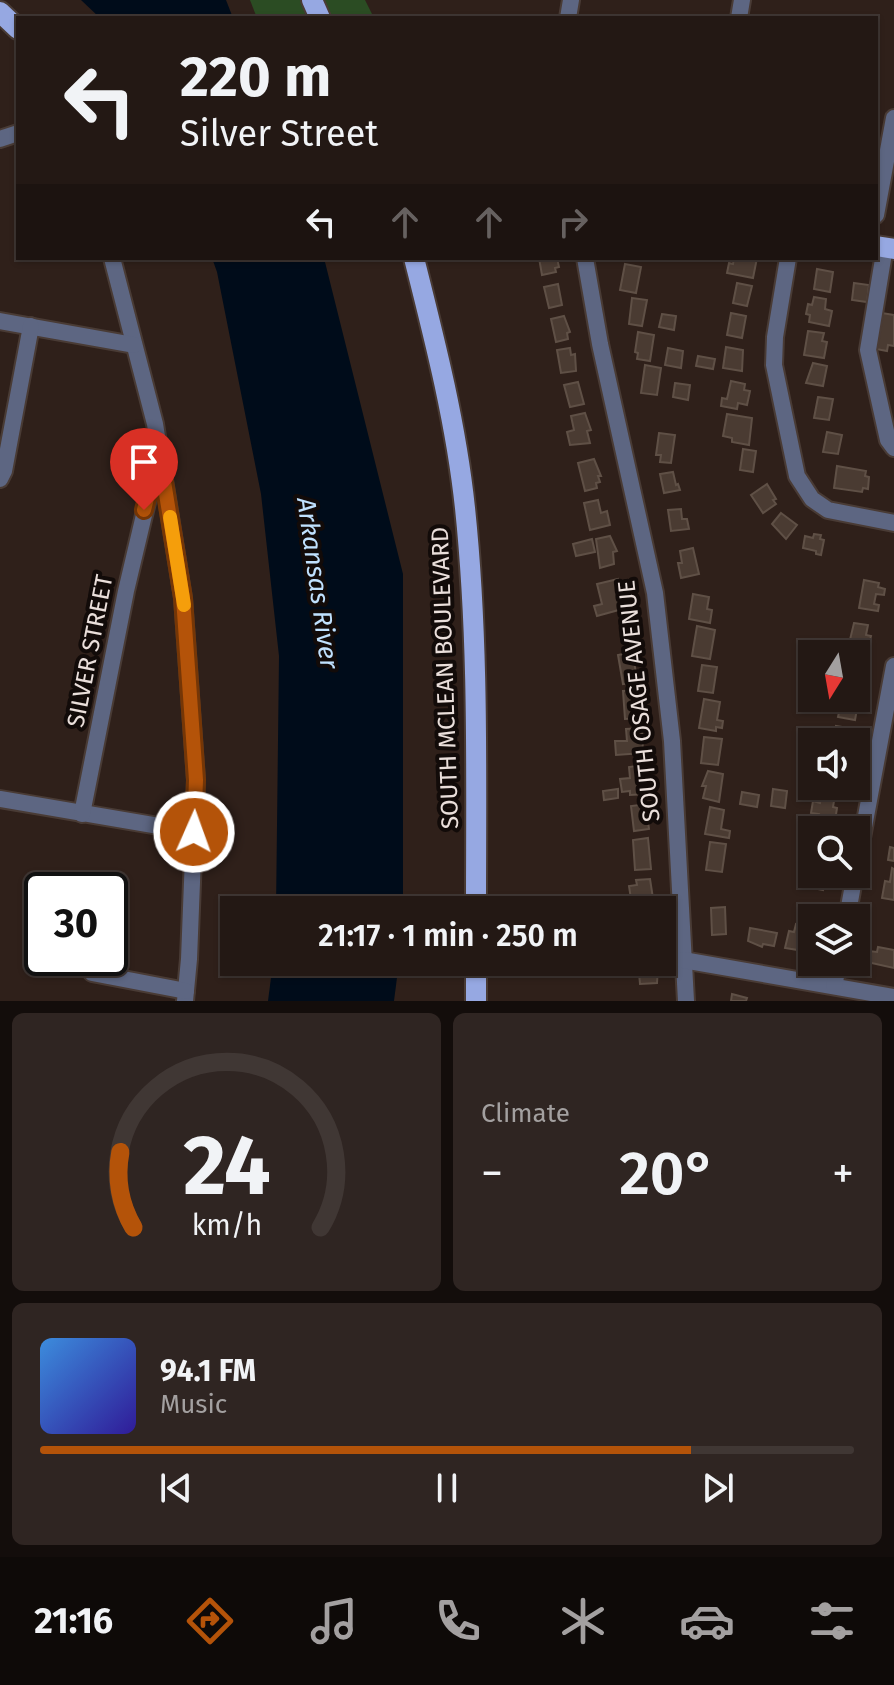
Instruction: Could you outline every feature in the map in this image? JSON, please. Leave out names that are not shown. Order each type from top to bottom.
[{"type":"main road","points":[[0,12],[16,27]]},
{"type":"main road","name":"SOUTH MCLEAN BOULEVARD","points":[[414,260],[446,386],[465,507],[475,642],[476,896]]},
{"type":"main road","points":[[476,976],[476,1001]]},
{"type":"street","points":[[878,204],[894,118]]},
{"type":"street","points":[[885,247],[886,292],[868,350],[888,440],[894,448]]},
{"type":"street","points":[[104,976],[185,996],[196,780],[183,598],[159,451],[113,260]]},
{"type":"street","name":"SOUTH OSAGE AVENUE","points":[[585,260],[600,344],[655,593],[672,741],[686,1001]]},
{"type":"street","points":[[788,260],[775,337],[774,365],[797,476],[812,499],[828,510],[894,523]]},
{"type":"street","points":[[0,321],[134,345]]},
{"type":"street","points":[[0,479],[31,326]]},
{"type":"street","name":"SILVER STREET","points":[[82,814],[129,577],[159,451]]},
{"type":"street","points":[[866,816],[894,666]]},
{"type":"street","points":[[0,799],[194,832]]},
{"type":"street","points":[[683,960],[894,997]]},
{"type":"street","points":[[834,986],[836,976]]},
{"type":"green space","points":[[250,0],[365,0],[373,16],[256,16]]},
{"type":"water","points":[[81,0],[226,0],[232,16],[98,16]]},
{"type":"water","name":"Arkansas River","points":[[213,260],[324,260],[403,574],[403,896],[276,896],[279,656],[261,494]]},
{"type":"water","points":[[271,976],[397,976],[394,1001],[268,1001]]},
{"type":"building","points":[[539,260],[557,260],[556,272],[542,275]]},
{"type":"building","points":[[734,260],[757,260],[753,278],[727,273],[729,263],[733,264]]},
{"type":"building","points":[[625,264],[641,267],[636,293],[620,290]]},
{"type":"building","points":[[817,269],[833,272],[830,292],[814,289]]},
{"type":"building","points":[[737,283],[752,286],[747,306],[733,303]]},
{"type":"building","points":[[854,283],[869,285],[867,302],[852,300]]},
{"type":"building","points":[[558,284],[562,305],[549,308],[544,287]]},
{"type":"building","points":[[814,297],[826,299],[825,309],[832,311],[829,326],[809,322],[810,315],[806,314],[808,304],[812,305]]},
{"type":"building","points":[[632,298],[647,300],[642,326],[629,324]]},
{"type":"building","points":[[876,312],[894,315],[894,346],[888,345],[887,351],[876,349]]},
{"type":"building","points":[[731,313],[746,316],[742,338],[727,335]]},
{"type":"building","points":[[662,314],[676,316],[674,330],[659,327]]},
{"type":"building","points":[[564,316],[570,332],[567,333],[568,339],[556,342],[551,319]]},
{"type":"building","points":[[808,331],[824,333],[822,341],[827,342],[824,358],[804,355]]},
{"type":"building","points":[[638,332],[654,335],[650,361],[637,359]]},
{"type":"building","points":[[726,347],[743,350],[742,371],[723,368]]},
{"type":"building","points":[[570,348],[571,355],[575,354],[576,371],[561,373],[557,350]]},
{"type":"building","points":[[668,348],[683,351],[681,368],[665,365]]},
{"type":"building","points":[[698,356],[715,359],[713,369],[696,366]]},
{"type":"building","points":[[813,363],[827,366],[823,386],[806,383]]},
{"type":"building","points":[[645,365],[661,368],[657,395],[641,393]]},
{"type":"building","points":[[731,381],[745,384],[744,390],[750,391],[747,405],[738,403],[737,409],[721,406],[722,398],[727,399]]},
{"type":"building","points":[[578,382],[584,404],[570,407],[564,385]]},
{"type":"building","points":[[675,383],[690,385],[688,400],[673,397]]},
{"type":"building","points":[[818,397],[833,399],[829,420],[814,418]]},
{"type":"building","points":[[585,413],[591,430],[587,431],[590,443],[570,445],[567,432],[574,430],[571,416]]},
{"type":"building","points":[[727,414],[752,418],[749,445],[732,442],[732,438],[723,436]]},
{"type":"building","points":[[827,432],[842,435],[838,454],[823,452]]},
{"type":"building","points":[[659,433],[675,435],[671,463],[660,462],[661,455],[656,455]]},
{"type":"building","points":[[743,449],[756,451],[753,472],[740,470]]},
{"type":"building","points":[[594,459],[601,476],[598,476],[600,482],[596,483],[597,488],[585,491],[578,463]]},
{"type":"building","points":[[837,466],[866,471],[868,489],[863,488],[862,492],[834,488]]},
{"type":"building","points":[[673,472],[680,490],[664,493],[660,474]]},
{"type":"building","points":[[767,484],[776,504],[763,513],[751,495]]},
{"type":"building","points":[[598,500],[601,513],[607,511],[610,525],[590,530],[584,503]]},
{"type":"building","points":[[681,509],[682,519],[687,519],[689,529],[671,531],[668,510]]},
{"type":"building","points":[[781,513],[797,525],[786,539],[772,524]]},
{"type":"building","points":[[814,534],[821,535],[820,539],[824,540],[821,555],[803,548],[805,536],[813,538]]},
{"type":"building","points":[[610,536],[617,551],[613,552],[614,564],[600,568],[596,539]]},
{"type":"building","points":[[592,539],[595,552],[576,556],[573,544]]},
{"type":"building","points":[[693,548],[699,574],[681,578],[678,563],[682,563],[680,551]]},
{"type":"building","points":[[618,579],[626,608],[597,616],[594,606],[602,604],[597,584]]},
{"type":"building","points":[[864,580],[879,583],[878,587],[885,589],[884,595],[876,594],[874,604],[879,605],[878,611],[859,608]]},
{"type":"building","points":[[693,594],[709,597],[707,609],[712,610],[710,623],[689,619]]},
{"type":"building","points":[[854,623],[868,625],[866,635],[871,636],[870,640],[850,640]]},
{"type":"building","points":[[697,626],[715,630],[710,659],[692,656]]},
{"type":"building","points":[[633,652],[637,682],[623,684],[618,655]]},
{"type":"building","points":[[702,665],[717,667],[713,693],[698,691]]},
{"type":"building","points":[[639,690],[642,718],[625,719],[623,691]]},
{"type":"building","points":[[704,699],[720,702],[717,720],[723,721],[722,728],[716,727],[716,731],[699,728]]},
{"type":"building","points":[[839,712],[856,712],[855,720],[838,717]]},
{"type":"building","points":[[642,728],[643,753],[616,755],[615,741],[627,741],[626,729]]},
{"type":"building","points":[[704,737],[722,739],[718,765],[701,763]]},
{"type":"building","points":[[643,765],[647,780],[646,794],[622,792],[620,779],[630,778],[629,767]]},
{"type":"building","points":[[708,771],[723,774],[719,802],[703,798],[706,786],[702,786]]},
{"type":"building","points":[[618,789],[618,798],[604,800],[603,791]]},
{"type":"building","points":[[773,789],[787,791],[785,808],[771,806]]},
{"type":"building","points":[[742,792],[759,795],[757,807],[740,804]]},
{"type":"building","points":[[821,800],[834,800],[836,816],[811,813],[813,801],[820,803]]},
{"type":"building","points":[[647,804],[651,822],[648,822],[649,829],[634,831],[631,806]]},
{"type":"building","points":[[710,807],[724,810],[721,829],[730,831],[729,838],[705,834]]},
{"type":"building","points":[[648,838],[651,869],[635,870],[633,840]]},
{"type":"building","points":[[710,842],[726,844],[722,872],[706,870]]},
{"type":"building","points":[[890,847],[894,848],[894,861],[888,860]]},
{"type":"building","points":[[892,868],[894,900],[882,898],[885,881],[890,882]]},
{"type":"building","points":[[650,879],[653,896],[631,896],[629,886],[637,885],[636,880]]},
{"type":"building","points":[[725,907],[726,934],[712,935],[711,908]]},
{"type":"building","points":[[798,924],[798,950],[785,948],[789,931],[794,932]]},
{"type":"building","points":[[750,928],[777,933],[774,946],[763,944],[762,947],[748,941]]},
{"type":"building","points":[[878,947],[894,950],[894,968],[870,963],[870,951],[877,952]]},
{"type":"building","points":[[639,976],[657,976],[657,983],[640,984]]},
{"type":"building","points":[[732,994],[747,998],[746,1001],[731,1001]]},
{"type":"slow traffic","points":[[170,517],[184,605]]},
{"type":"route","points":[[144,510],[159,451],[183,598],[196,780],[194,832]]}]
